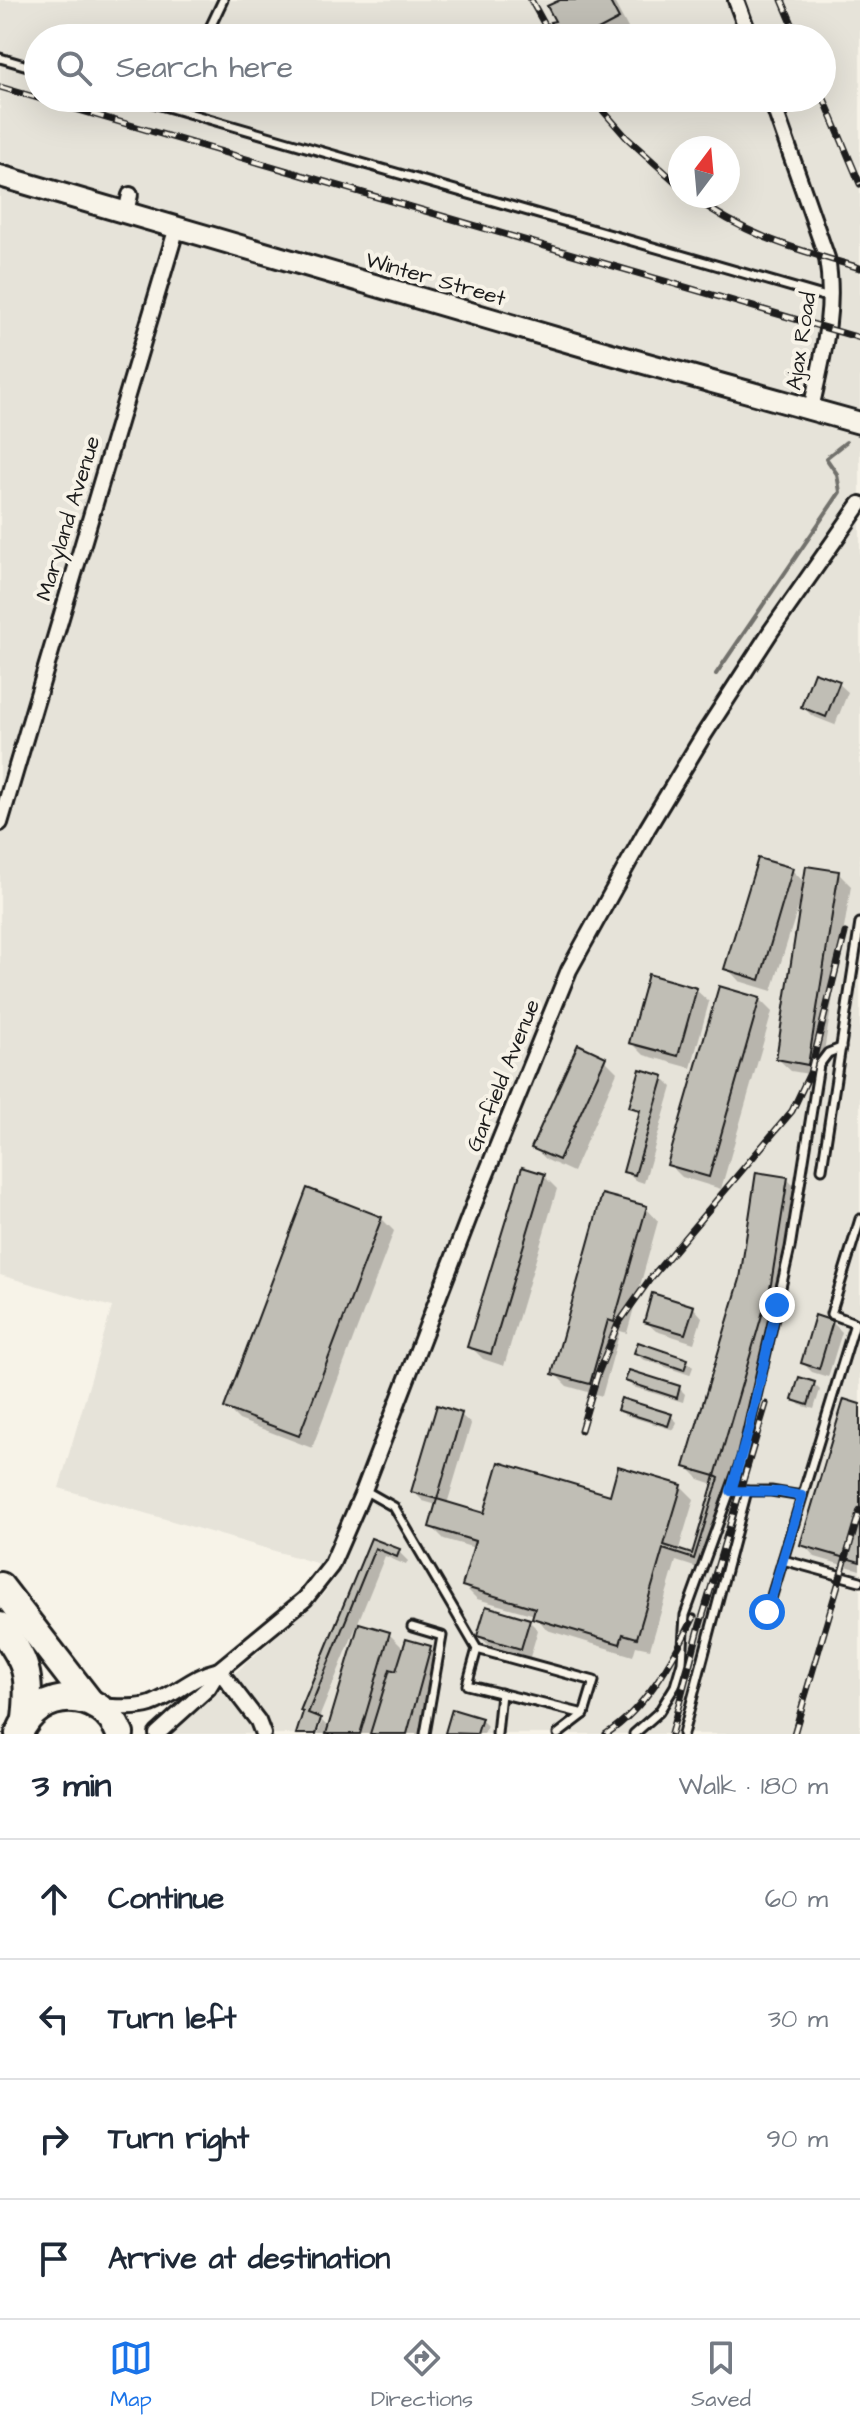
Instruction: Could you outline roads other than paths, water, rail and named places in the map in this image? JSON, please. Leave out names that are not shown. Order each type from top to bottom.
[{"type":"highway","points":[[0,1586],[93,1704],[108,1714],[120,1734]]},
{"type":"highway","points":[[0,1626],[26,1667],[29,1692],[20,1729]]},
{"type":"highway","points":[[20,1729],[36,1709],[61,1698],[93,1704]]},
{"type":"street","points":[[736,0],[745,24]]},
{"type":"street","name":"Ajax Road","points":[[776,112],[827,258],[832,298],[811,409]]},
{"type":"street","name":"Winter Street","points":[[0,176],[128,204],[177,227],[860,423]]},
{"type":"street","name":"Maryland Avenue","points":[[0,823],[177,227]]},
{"type":"street","name":"Garfield Avenue","points":[[157,1734],[208,1688],[219,1670],[313,1591],[338,1553],[569,970],[647,829],[705,733],[764,641],[860,504]]},
{"type":"street","points":[[219,1670],[258,1721],[263,1734]]},
{"type":"street","name":"Garfield Avenue","points":[[93,1704],[129,1707],[150,1704],[195,1677],[219,1670]]},
{"type":"lane","points":[[212,24],[223,0]]},
{"type":"lane","points":[[0,58],[24,65]]},
{"type":"lane","points":[[183,112],[832,298]]},
{"type":"lane","points":[[822,1169],[860,923]]},
{"type":"lane","points":[[634,1734],[659,1712],[676,1683],[682,1662],[685,1615],[731,1491],[749,1429],[801,1190],[819,1065],[828,1053],[841,1048]]},
{"type":"lane","points":[[767,1612],[855,1323],[831,1314],[860,1219]]},
{"type":"lane","points":[[364,1490],[394,1507],[477,1649],[594,1681],[584,1714],[558,1734]]},
{"type":"lane","points":[[731,1491],[780,1492],[802,1496]]},
{"type":"lane","points":[[683,1734],[747,1491]]},
{"type":"lane","points":[[783,1560],[860,1581]]},
{"type":"lane","points":[[412,1627],[442,1636],[425,1734]]},
{"type":"lane","points":[[477,1649],[467,1685],[584,1714]]},
{"type":"lane","points":[[676,1683],[695,1688]]},
{"type":"lane","points":[[497,1734],[501,1693]]},
{"type":"waterway","points":[[716,674],[840,492],[837,474],[826,458],[846,442]]},
{"type":"railway","points":[[531,0],[544,24]]},
{"type":"railway","points":[[782,0],[792,24]]},
{"type":"railway","points":[[0,87],[24,94]]},
{"type":"railway","points":[[86,112],[860,338]]},
{"type":"railway","points":[[604,112],[627,138],[668,175]]},
{"type":"railway","points":[[830,112],[860,184]]},
{"type":"railway","points":[[709,208],[752,232],[860,268]]},
{"type":"railway","points":[[581,1430],[598,1373],[618,1324],[650,1279],[792,1111],[810,1073],[845,933]]},
{"type":"railway","points":[[671,1734],[766,1404]]},
{"type":"railway","points":[[794,1734],[860,1510]]},
{"type":"railway","points":[[606,1734],[646,1697],[694,1617]]}]
